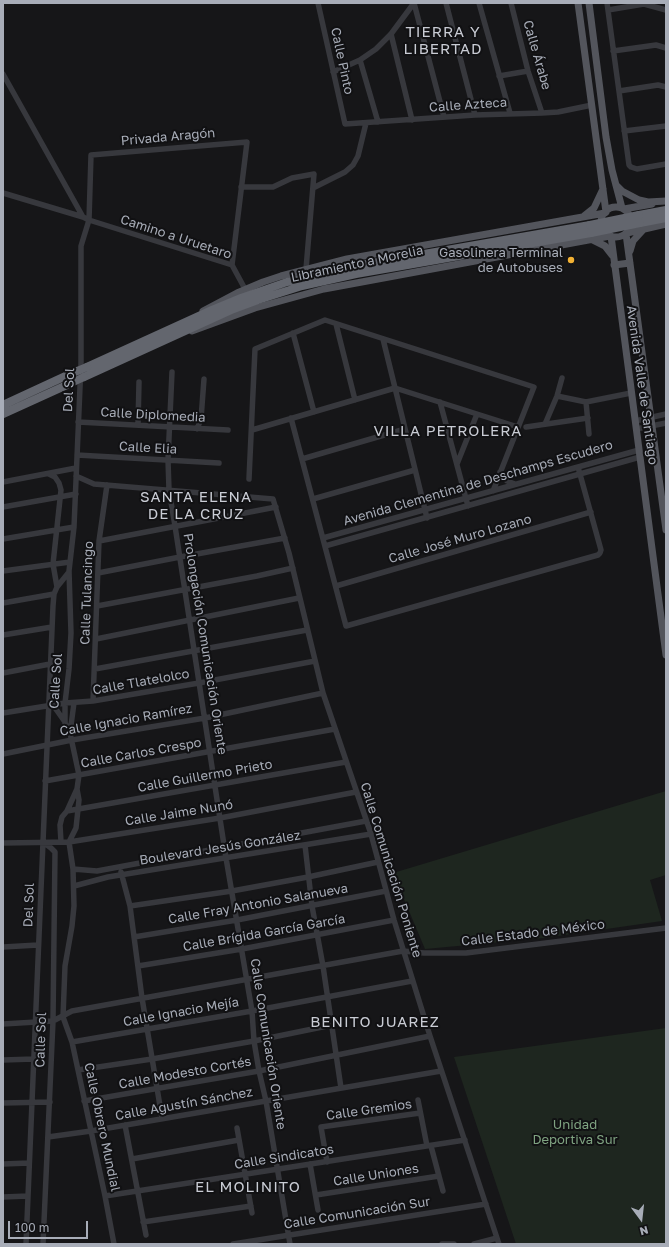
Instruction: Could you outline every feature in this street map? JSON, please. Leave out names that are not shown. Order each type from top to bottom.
[{"type":"highway","name":"Libramiento a Morelia","points":[[641,223],[666,210]]},
{"type":"highway","name":"Libramiento a Morelia","points":[[3,414],[231,310],[302,286],[356,274],[666,218]]},
{"type":"highway","name":"Libramiento a Morelia","points":[[3,405],[241,298],[287,282],[312,275],[368,264],[590,232]]},
{"type":"main road","points":[[578,3],[603,188],[605,212],[602,218],[602,224],[603,230],[610,236]]},
{"type":"main road","points":[[589,3],[606,137],[616,185],[623,209],[628,212],[631,220],[630,228],[627,233]]},
{"type":"main road","points":[[616,185],[622,191],[639,200],[652,202],[666,201]]},
{"type":"main road","points":[[581,217],[594,208],[603,188]]},
{"type":"main road","points":[[166,332],[209,307],[245,289],[306,269],[369,255],[581,217],[605,212],[612,208],[623,209],[666,201]]},
{"type":"main road","points":[[590,232],[609,250],[614,262],[630,260],[633,241],[640,232],[641,223]]},
{"type":"main road","points":[[590,232],[619,237],[641,223],[666,224]]},
{"type":"main road","name":"Avenida Valle de Santiago","points":[[627,233],[666,530]]},
{"type":"main road","name":"Avenida Valle de Santiago","points":[[610,236],[666,655]]},
{"type":"street","name":"Calle Pinto","points":[[318,3],[344,124]]},
{"type":"street","points":[[333,72],[360,60],[376,49],[391,34],[414,3]]},
{"type":"street","points":[[414,3],[444,117]]},
{"type":"street","points":[[446,3],[476,115]]},
{"type":"street","points":[[479,3],[510,114]]},
{"type":"street","name":"Calle Árabe","points":[[511,3],[528,71],[542,113]]},
{"type":"street","points":[[607,3],[628,162],[631,167],[637,169],[666,164]]},
{"type":"street","points":[[608,10],[644,4],[666,10]]},
{"type":"street","points":[[391,34],[412,120]]},
{"type":"street","points":[[613,51],[656,45],[666,48]]},
{"type":"street","points":[[360,60],[378,122]]},
{"type":"street","points":[[499,76],[528,71]]},
{"type":"street","points":[[3,74],[83,217]]},
{"type":"street","points":[[619,91],[658,86],[666,87]]},
{"type":"street","name":"Calle Azteca","points":[[344,124],[476,115],[558,112],[592,105]]},
{"type":"street","points":[[313,188],[344,172],[353,165],[358,156],[366,123]]},
{"type":"street","points":[[624,131],[666,126]]},
{"type":"street","name":"Privada Aragón","points":[[91,155],[246,142],[241,187]]},
{"type":"street","name":"Del Sol","points":[[70,562],[76,494],[81,364],[81,246],[89,220],[91,155]]},
{"type":"street","points":[[232,265],[241,187],[273,187],[292,178],[314,174],[306,269]]},
{"type":"street","name":"Camino a Uruetaro","points":[[3,193],[232,265],[245,289]]},
{"type":"street","points":[[249,479],[255,349],[325,320],[534,387],[492,491]]},
{"type":"street","points":[[336,324],[355,400]]},
{"type":"street","points":[[293,333],[314,412]]},
{"type":"street","points":[[383,339],[426,518]]},
{"type":"street","name":"Prolongación Comunicación Oriente","points":[[172,372],[168,490],[180,557],[225,847]]},
{"type":"street","points":[[545,424],[557,396],[562,378]]},
{"type":"street","points":[[197,428],[202,419],[204,379]]},
{"type":"street","points":[[138,425],[139,382]]},
{"type":"street","points":[[252,430],[395,388],[518,427]]},
{"type":"street","points":[[557,396],[586,402],[631,393]]},
{"type":"street","points":[[440,402],[468,506]]},
{"type":"street","points":[[586,402],[589,434]]},
{"type":"street","points":[[457,464],[477,414]]},
{"type":"street","points":[[635,420],[666,414]]},
{"type":"street","points":[[292,418],[346,626],[598,555],[601,550],[578,467]]},
{"type":"street","points":[[526,427],[588,418]]},
{"type":"street","name":"Calle Diplomedia","points":[[78,422],[228,430]]},
{"type":"street","points":[[636,429],[666,423]]},
{"type":"street","points":[[302,459],[405,429]]},
{"type":"street","name":"Calle Elia","points":[[77,454],[219,463]]},
{"type":"street","name":"Avenida Clementina de Deschamps Escudero","points":[[323,538],[578,467],[639,454]]},
{"type":"street","name":"Avenida Clementina de Deschamps Escudero","points":[[325,546],[580,474],[639,454]]},
{"type":"street","points":[[3,482],[76,468]]},
{"type":"street","points":[[313,499],[415,470]]},
{"type":"street","points":[[500,472],[507,481],[517,484]]},
{"type":"street","points":[[49,474],[55,477],[61,490],[53,564],[57,588]]},
{"type":"street","points":[[76,476],[94,484],[168,490]]},
{"type":"street","name":"Calle Tulancingo","points":[[94,701],[99,541],[106,485]]},
{"type":"street","name":"Calle Comunicación Poniente","points":[[168,490],[273,499],[293,568],[323,693],[366,821],[412,981],[441,1071],[466,1140],[498,1241]]},
{"type":"street","points":[[3,507],[76,494]]},
{"type":"street","points":[[99,541],[276,507]]},
{"type":"street","name":"Calle José Muro Lozano","points":[[336,586],[591,512]]},
{"type":"street","points":[[3,539],[74,527]]},
{"type":"street","points":[[98,573],[285,538]]},
{"type":"street","points":[[3,571],[70,562]]},
{"type":"street","name":"Calle Sol","points":[[61,842],[60,825],[62,817],[67,811],[77,790],[79,776],[72,740],[65,722],[65,703],[69,669],[70,562]]},
{"type":"street","points":[[97,606],[293,568]]},
{"type":"street","name":"Del Sol","points":[[26,1244],[42,842],[47,745],[51,705],[50,664],[54,594],[69,571]]},
{"type":"street","points":[[3,603],[54,594]]},
{"type":"street","points":[[96,639],[299,598]]},
{"type":"street","points":[[3,635],[52,626]]},
{"type":"street","points":[[94,670],[307,630]]},
{"type":"street","name":"Calle Tlatelolco","points":[[3,713],[65,703],[94,701],[315,661]]},
{"type":"street","points":[[3,673],[50,664]]},
{"type":"street","name":"Calle Ignacio Ramírez","points":[[3,754],[72,740],[205,718],[323,693]]},
{"type":"street","points":[[70,733],[74,703]]},
{"type":"street","points":[[51,705],[65,722]]},
{"type":"street","name":"Calle Carlos Crespo","points":[[45,782],[335,729]]},
{"type":"street","name":"Calle Guillermo Prieto","points":[[67,811],[346,762]]},
{"type":"street","points":[[63,1017],[65,966],[72,926],[74,886],[69,842],[76,828],[79,800],[77,790]]},
{"type":"street","name":"Calle Jaime Nunó","points":[[3,843],[69,842],[220,818],[356,792]]},
{"type":"street","name":"Boulevard Jesús González","points":[[73,869],[97,871],[366,821]]},
{"type":"street","name":"Boulevard Jesús González","points":[[74,886],[108,877],[370,834]]},
{"type":"street","name":"Calle Sol","points":[[42,842],[55,852],[53,1021],[43,1244]]},
{"type":"street","points":[[305,845],[312,906],[328,997],[341,1088]]},
{"type":"street","name":"Calle Comunicación Oriente","points":[[225,847],[252,1011],[254,1041],[266,1101],[290,1244]]},
{"type":"street","points":[[130,906],[232,891],[378,862]]},
{"type":"street","points":[[119,867],[130,906],[142,998],[162,1118]]},
{"type":"street","points":[[97,871],[108,877]]},
{"type":"street","name":"Calle Fray Antonio Salanueva","points":[[134,937],[237,920],[386,891]]},
{"type":"street","name":"Calle Brígida García García","points":[[138,966],[317,936],[394,920]]},
{"type":"street","name":"Calle Estado de México","points":[[3,1024],[53,1021],[72,1011],[403,951],[445,953],[479,952],[666,928]]},
{"type":"street","points":[[3,947],[38,945]]},
{"type":"street","name":"Calle Ignacio Mejía","points":[[72,1042],[252,1011],[412,981]]},
{"type":"street","name":"Calle Obrero Mundial","points":[[63,1017],[72,1042],[114,1244]]},
{"type":"street","points":[[78,1070],[254,1041],[332,1025]]},
{"type":"street","name":"Calle Modesto Cortés","points":[[84,1101],[259,1071],[430,1036]]},
{"type":"street","points":[[3,1060],[34,1059]]},
{"type":"street","name":"Calle Agustín Sánchez","points":[[48,1137],[91,1131],[441,1071]]},
{"type":"street","points":[[418,1100],[420,1113]]},
{"type":"street","points":[[3,1103],[50,1102]]},
{"type":"street","name":"Calle Gremios","points":[[327,1162],[321,1127],[420,1113],[429,1146]]},
{"type":"street","points":[[125,1125],[146,1235]]},
{"type":"street","points":[[237,1128],[252,1214]]},
{"type":"street","points":[[132,1159],[239,1140]]},
{"type":"street","name":"Calle Sindicatos","points":[[105,1196],[466,1140]]},
{"type":"street","name":"Calle Uniones","points":[[429,1146],[443,1191]]},
{"type":"street","points":[[3,1164],[29,1163]]},
{"type":"street","points":[[310,1164],[318,1210]]},
{"type":"street","name":"Calle Uniones","points":[[316,1195],[439,1176]]},
{"type":"street","points":[[3,1197],[28,1196]]},
{"type":"street","name":"Calle Comunicación Sur","points":[[233,1244],[486,1204]]},
{"type":"street","points":[[143,1222],[251,1206]]},
{"type":"street","points":[[474,1244],[498,1241]]},
{"type":"street","points":[[442,1244],[454,1244]]},
{"type":"green space","points":[[666,791],[666,875],[650,880],[662,921],[544,938],[425,949],[393,873]]},
{"type":"green space","name":"Unidad Deportiva Sur","points":[[666,1028],[666,1244],[516,1244],[454,1057]]},
{"type":"place","name":"Gasolinera Terminal de Autobuses","points":[[571,260]]},
{"type":"district","name":"TIERRA Y LIBERTAD","points":[[443,40]]},
{"type":"district","name":"VILLA PETROLERA","points":[[448,431]]},
{"type":"district","name":"SANTA ELENA DE LA CRUZ","points":[[196,506]]},
{"type":"district","name":"BENITO JUAREZ","points":[[375,1022]]},
{"type":"district","name":"EL MOLINITO","points":[[248,1187]]}]
